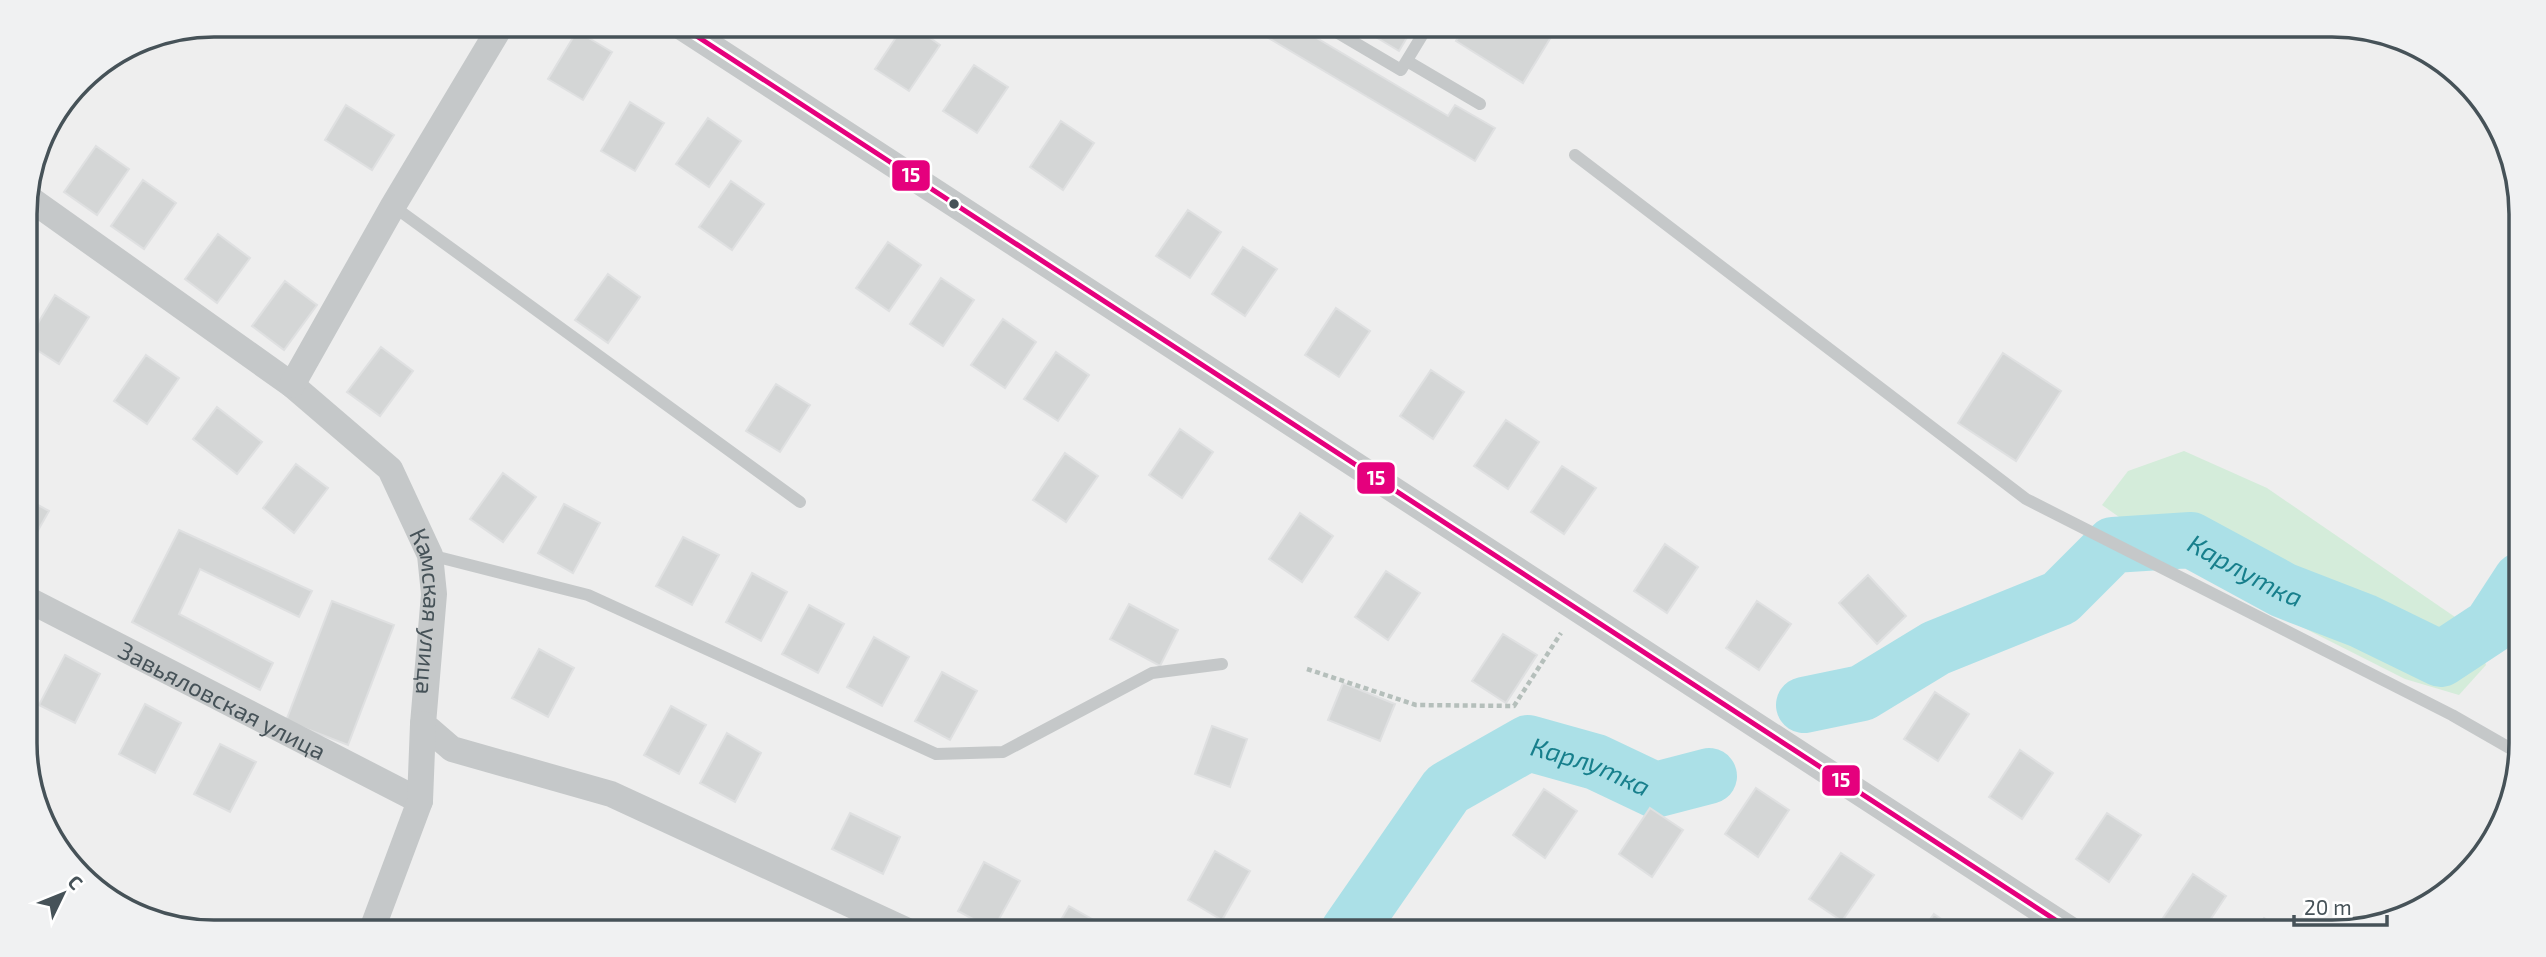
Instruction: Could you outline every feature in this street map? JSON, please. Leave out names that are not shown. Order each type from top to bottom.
[{"type":"street","points":[[292,385],[393,206],[494,37]]},
{"type":"street","points":[[697,37],[2056,920]]},
{"type":"street","name":"Камская улица","points":[[37,204],[292,385],[390,469],[430,555],[434,594],[423,724],[452,749],[611,794],[884,920]]},
{"type":"street","name":"Завьяловская улица","points":[[37,604],[420,802]]},
{"type":"street","points":[[376,920],[420,802],[423,724]]},
{"type":"lane","points":[[1345,37],[1401,70],[1421,37]]},
{"type":"lane","points":[[1407,61],[1480,104]]},
{"type":"lane","points":[[1575,155],[2026,499],[2452,715],[2509,748]]},
{"type":"lane","points":[[393,206],[800,502]]},
{"type":"lane","points":[[430,555],[588,595],[936,754],[1003,752],[1152,673],[1222,664]]},
{"type":"path","points":[[1307,668],[1416,705],[1514,706],[1577,608]]},
{"type":"green space","points":[[2184,451],[2267,488],[2474,630],[2486,665],[2459,695],[2405,679],[2207,579],[2102,505],[2128,471]]},
{"type":"building","points":[[573,37],[587,37],[612,52],[583,100],[548,79]]},
{"type":"building","points":[[896,37],[929,37],[940,45],[909,91],[875,69]]},
{"type":"building","points":[[1267,37],[1315,37],[1448,116],[1455,105],[1495,128],[1475,161]]},
{"type":"building","points":[[1376,37],[1407,37],[1399,51]]},
{"type":"building","points":[[1458,37],[1551,37],[1523,83],[1456,41]]},
{"type":"building","points":[[974,65],[1008,87],[977,133],[943,111]]},
{"type":"building","points":[[630,102],[664,123],[635,171],[601,151]]},
{"type":"building","points":[[346,105],[394,135],[372,170],[325,140]]},
{"type":"building","points":[[708,118],[741,141],[709,187],[676,164]]},
{"type":"building","points":[[1061,121],[1094,143],[1063,190],[1030,167]]},
{"type":"building","points":[[96,146],[129,169],[97,215],[64,192]]},
{"type":"building","points":[[143,180],[176,203],[144,249],[111,226]]},
{"type":"building","points":[[731,181],[764,204],[732,250],[699,227]]},
{"type":"building","points":[[1188,210],[1221,232],[1190,278],[1156,256]]},
{"type":"building","points":[[218,234],[250,258],[217,303],[185,279]]},
{"type":"building","points":[[888,242],[921,265],[889,311],[856,288]]},
{"type":"building","points":[[1243,247],[1277,269],[1245,316],[1212,294]]},
{"type":"building","points":[[608,274],[640,297],[608,343],[575,320]]},
{"type":"building","points":[[941,278],[974,300],[943,346],[910,324]]},
{"type":"building","points":[[285,281],[317,305],[284,350],[252,326]]},
{"type":"building","points":[[55,295],[89,317],[59,364],[37,350],[37,325]]},
{"type":"building","points":[[1336,308],[1370,331],[1339,377],[1305,355]]},
{"type":"building","points":[[1003,319],[1036,342],[1005,388],[971,365]]},
{"type":"building","points":[[381,347],[413,371],[380,416],[347,392]]},
{"type":"building","points":[[1056,352],[1089,375],[1058,421],[1024,399]]},
{"type":"building","points":[[2003,353],[2061,391],[2016,461],[1958,423]]},
{"type":"building","points":[[146,355],[179,378],[147,424],[114,401]]},
{"type":"building","points":[[1431,370],[1464,392],[1433,439],[1400,416]]},
{"type":"building","points":[[776,384],[810,405],[780,452],[746,431]]},
{"type":"building","points":[[217,407],[262,442],[237,474],[193,439]]},
{"type":"building","points":[[1506,420],[1539,442],[1508,489],[1474,466]]},
{"type":"building","points":[[1180,429],[1213,452],[1182,498],[1149,475]]},
{"type":"building","points":[[1065,453],[1098,476],[1066,522],[1033,500]]},
{"type":"building","points":[[296,464],[328,488],[294,533],[263,508]]},
{"type":"building","points":[[1562,466],[1596,488],[1564,534],[1531,512]]},
{"type":"building","points":[[503,473],[536,497],[503,542],[470,519]]},
{"type":"building","points":[[37,504],[49,511],[37,532]]},
{"type":"building","points":[[564,504],[600,523],[573,573],[538,553]]},
{"type":"building","points":[[1300,513],[1333,536],[1302,582],[1269,559]]},
{"type":"building","points":[[179,530],[312,591],[299,617],[200,569],[179,614],[273,663],[260,690],[132,622]]},
{"type":"building","points":[[683,537],[719,555],[692,605],[656,586]]},
{"type":"building","points":[[1665,544],[1698,567],[1667,613],[1634,591]]},
{"type":"building","points":[[1386,571],[1420,593],[1388,640],[1355,617]]},
{"type":"building","points":[[752,573],[787,592],[761,641],[726,622]]},
{"type":"building","points":[[1868,575],[1906,616],[1877,644],[1839,603]]},
{"type":"building","points":[[332,601],[394,625],[348,745],[286,721]]},
{"type":"building","points":[[1757,601],[1791,624],[1759,670],[1726,648]]},
{"type":"building","points":[[1129,604],[1178,630],[1160,666],[1110,639]]},
{"type":"building","points":[[809,605],[844,624],[818,673],[782,654]]},
{"type":"building","points":[[1503,634],[1537,655],[1506,703],[1472,681]]},
{"type":"building","points":[[874,637],[909,657],[882,706],[847,687]]},
{"type":"building","points":[[539,649],[574,668],[548,717],[512,698]]},
{"type":"building","points":[[65,655],[100,674],[75,723],[39,705]]},
{"type":"building","points":[[942,672],[977,691],[950,740],[915,721]]},
{"type":"building","points":[[1343,683],[1395,704],[1380,741],[1328,720]]},
{"type":"building","points":[[1935,692],[1969,714],[1938,761],[1904,739]]},
{"type":"building","points":[[145,704],[181,723],[155,773],[119,754]]},
{"type":"building","points":[[671,706],[706,725],[679,774],[644,755]]},
{"type":"building","points":[[1212,726],[1247,739],[1230,787],[1195,774]]},
{"type":"building","points":[[727,733],[761,753],[735,802],[700,783]]},
{"type":"building","points":[[220,744],[256,762],[230,812],[194,794]]},
{"type":"building","points":[[2020,750],[2053,773],[2022,819],[1989,797]]},
{"type":"building","points":[[1756,788],[1789,810],[1758,857],[1725,834]]},
{"type":"building","points":[[1544,789],[1577,811],[1545,858],[1513,835]]},
{"type":"building","points":[[1650,808],[1683,830],[1652,877],[1619,854]]},
{"type":"building","points":[[850,813],[900,837],[883,874],[832,849]]},
{"type":"building","points":[[2107,813],[2141,835],[2109,882],[2076,859]]},
{"type":"building","points":[[1215,851],[1250,871],[1222,920],[1188,900]]},
{"type":"building","points":[[1841,853],[1874,875],[1843,920],[1809,899]]},
{"type":"building","points":[[984,862],[1020,881],[999,920],[975,920],[958,911]]},
{"type":"building","points":[[2193,874],[2226,896],[2210,920],[2162,920]]},
{"type":"building","points":[[1069,906],[1094,920],[1061,920]]},
{"type":"building","points":[[1934,914],[1943,920],[1930,920]]},
{"type":"waterway","name":"Карлутка","points":[[1804,705],[1862,693],[1936,648],[2060,598],[2113,545],[2191,540],[2283,590],[2363,621],[2441,659],[2491,626],[2509,598]]},
{"type":"waterway","name":"Карлутка","points":[[1356,920],[1447,789],[1528,743],[1596,762],[1655,790],[1709,776]]},
{"type":"transit line","name":"15","points":[[698,37],[2056,920]]}]
